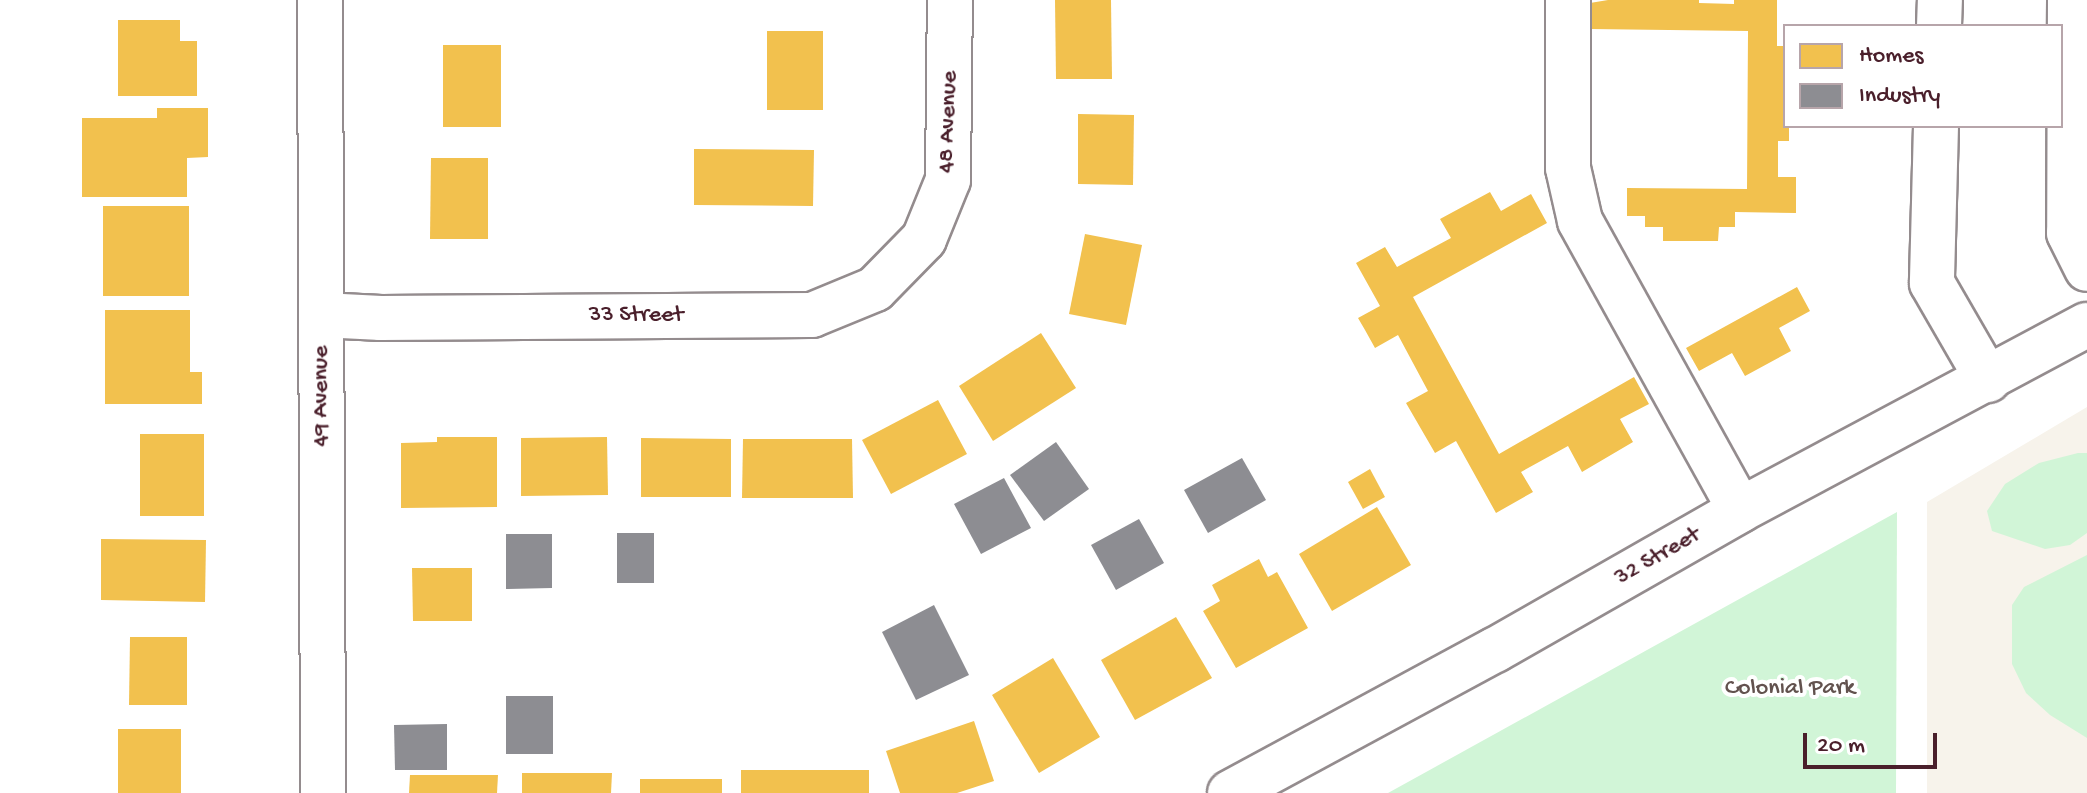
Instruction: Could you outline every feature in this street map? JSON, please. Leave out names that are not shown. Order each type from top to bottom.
[{"type":"street","name":"49 Avenue","points":[[320,0],[323,793]]},
{"type":"street","name":"48 Avenue","points":[[924,239],[948,180],[950,0]]},
{"type":"street","points":[[1568,0],[1568,168],[1580,221],[1740,510]]},
{"type":"street","points":[[1939,24],[1940,0]]},
{"type":"street","points":[[2070,0],[2069,233],[2087,269]]},
{"type":"street","points":[[1936,128],[1932,283],[1988,380]]},
{"type":"street","name":"33 Street","points":[[322,315],[381,318],[812,315],[875,289],[924,239]]},
{"type":"street","name":"32 Street","points":[[1230,793],[1495,650],[1740,510],[2087,325]]},
{"type":"shaded area","points":[[2087,407],[2087,793],[1927,793],[1927,502]]},
{"type":"green space","points":[[2087,453],[2087,533],[2070,545],[2045,549],[1992,531],[1987,511],[2005,484],[2039,463]]},
{"type":"green space","name":"Colonial Park","points":[[1897,512],[1896,793],[1388,793]]},
{"type":"green space","points":[[2087,555],[2087,738],[2050,715],[2026,693],[2012,664],[2012,605],[2024,587]]},
{"type":"building: Homes","points":[[1055,0],[1111,0],[1112,79],[1056,79]]},
{"type":"building: Homes","points":[[1608,0],[1699,0],[1699,3],[1734,4],[1734,0],[1777,0],[1777,46],[1783,46],[1783,128],[1789,128],[1789,141],[1778,141],[1778,177],[1796,177],[1796,213],[1735,212],[1735,227],[1719,227],[1718,241],[1663,241],[1663,227],[1645,227],[1645,216],[1627,216],[1627,188],[1747,189],[1748,31],[1590,29],[1590,3]]},
{"type":"building: Homes","points":[[118,20],[180,20],[180,41],[197,41],[197,96],[118,96]]},
{"type":"building: Homes","points":[[767,31],[823,31],[823,110],[767,110]]},
{"type":"building: Homes","points":[[443,45],[501,45],[501,127],[443,127]]},
{"type":"building: Homes","points":[[157,108],[208,108],[208,157],[187,158],[187,197],[82,197],[82,118],[157,118]]},
{"type":"building: Homes","points":[[1078,114],[1134,115],[1133,185],[1078,184]]},
{"type":"building: Homes","points":[[694,149],[814,150],[813,206],[694,205]]},
{"type":"building: Homes","points":[[431,158],[488,158],[488,239],[430,239]]},
{"type":"building: Homes","points":[[1490,192],[1501,211],[1531,194],[1547,223],[1413,297],[1499,454],[1634,377],[1649,404],[1620,419],[1633,442],[1582,472],[1568,446],[1521,472],[1533,492],[1496,513],[1456,441],[1435,453],[1406,403],[1428,391],[1398,335],[1375,348],[1358,318],[1380,306],[1356,263],[1385,247],[1397,267],[1451,238],[1440,219]]},
{"type":"building: Homes","points":[[103,206],[189,206],[189,296],[103,296]]},
{"type":"building: Homes","points":[[1085,234],[1142,245],[1126,325],[1069,314]]},
{"type":"building: Homes","points":[[1797,287],[1810,311],[1779,328],[1791,351],[1745,376],[1732,353],[1699,371],[1686,348]]},
{"type":"building: Homes","points":[[105,310],[190,310],[190,372],[202,372],[202,404],[105,404]]},
{"type":"building: Homes","points":[[1041,333],[1076,388],[993,441],[959,386]]},
{"type":"building: Homes","points":[[938,400],[967,454],[891,494],[862,440]]},
{"type":"building: Homes","points":[[140,434],[204,434],[204,516],[140,516]]},
{"type":"building: Homes","points":[[437,437],[497,437],[497,507],[401,508],[401,443],[437,442]]},
{"type":"building: Homes","points":[[607,437],[608,495],[521,496],[521,438]]},
{"type":"building: Homes","points":[[641,438],[731,439],[731,497],[641,497]]},
{"type":"building: Homes","points":[[743,439],[852,439],[853,498],[742,498]]},
{"type":"building: Homes","points":[[1370,469],[1385,497],[1363,509],[1348,482]]},
{"type":"building: Homes","points":[[1377,507],[1411,565],[1332,611],[1299,554]]},
{"type":"building: Homes","points":[[101,539],[206,540],[205,602],[101,600]]},
{"type":"building: Homes","points":[[1259,559],[1268,577],[1277,572],[1308,628],[1236,668],[1203,611],[1220,601],[1212,585]]},
{"type":"building: Homes","points":[[412,568],[472,568],[472,621],[413,621]]},
{"type":"building: Homes","points":[[1176,617],[1212,678],[1135,720],[1101,660]]},
{"type":"building: Homes","points":[[130,637],[187,637],[187,705],[129,705]]},
{"type":"building: Homes","points":[[1053,658],[1100,737],[1039,773],[992,695]]},
{"type":"building: Homes","points":[[974,721],[994,781],[957,793],[900,793],[886,751]]},
{"type":"building: Homes","points":[[118,729],[181,729],[181,793],[118,793]]},
{"type":"building: Homes","points":[[741,770],[869,770],[869,793],[741,793]]},
{"type":"building: Homes","points":[[522,773],[612,773],[611,793],[522,793]]},
{"type":"building: Homes","points":[[410,775],[498,775],[497,793],[409,793]]},
{"type":"building: Homes","points":[[640,779],[722,779],[722,793],[640,793]]},
{"type":"building: Industry","points":[[1056,442],[1089,489],[1044,521],[1010,475]]},
{"type":"building: Industry","points":[[1242,458],[1266,500],[1208,533],[1184,490]]},
{"type":"building: Industry","points":[[1004,478],[1031,528],[981,554],[954,504]]},
{"type":"building: Industry","points":[[1139,519],[1164,563],[1116,590],[1091,545]]},
{"type":"building: Industry","points":[[617,533],[654,533],[654,583],[617,583]]},
{"type":"building: Industry","points":[[506,534],[552,534],[552,588],[506,589]]},
{"type":"building: Industry","points":[[934,605],[969,675],[916,700],[882,632]]},
{"type":"building: Industry","points":[[506,696],[553,696],[553,754],[506,754]]},
{"type":"building: Industry","points":[[447,724],[447,770],[395,770],[394,725]]}]
